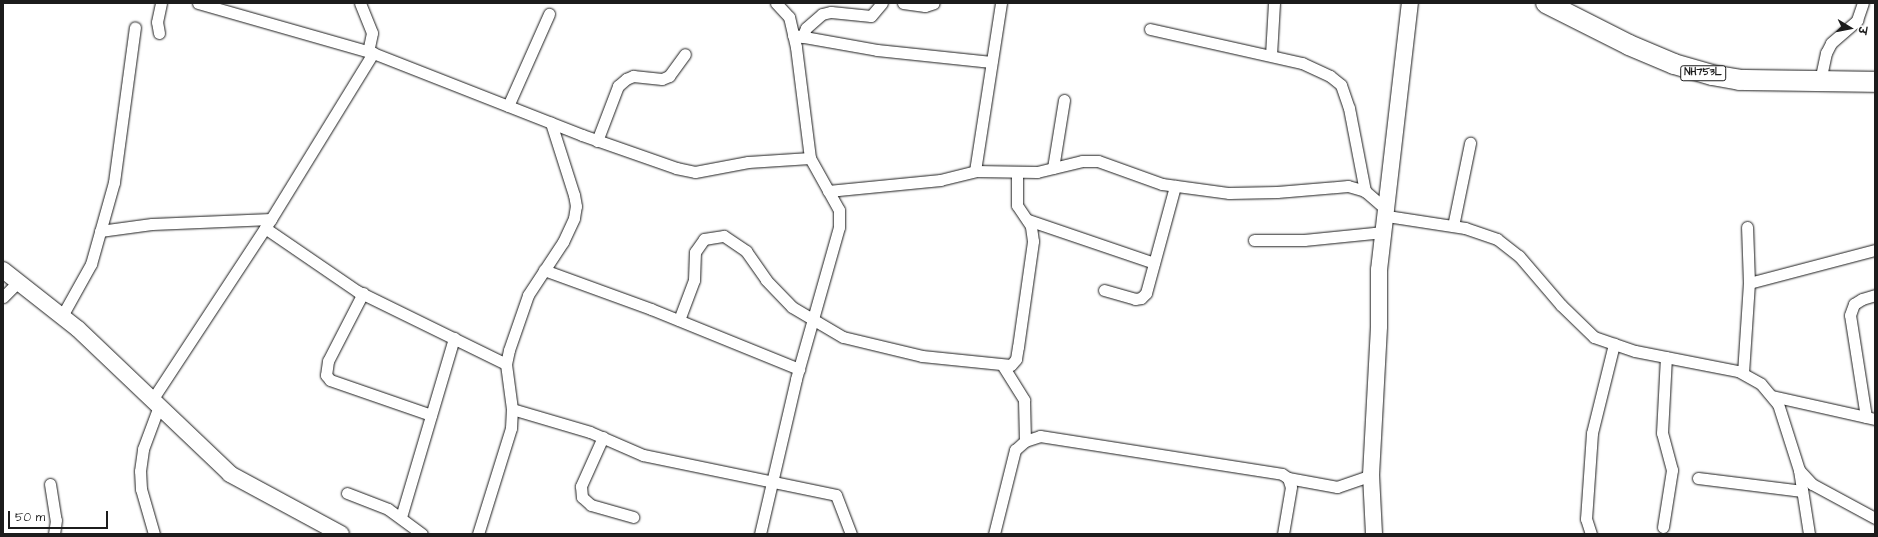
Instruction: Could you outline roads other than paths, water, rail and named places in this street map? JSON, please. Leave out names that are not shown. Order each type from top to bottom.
[{"type":"highway","name":"NH753L","points":[[1551,4],[1630,45],[1674,64],[1712,75],[1739,80],[1875,82]]},
{"type":"street","points":[[159,33],[157,22],[161,3]]},
{"type":"street","points":[[198,3],[371,53],[597,141],[676,168],[695,172],[748,162],[810,158]]},
{"type":"street","points":[[154,534],[141,489],[140,471],[142,449],[155,403],[268,224],[371,53],[372,33],[360,3]]},
{"type":"street","points":[[760,534],[798,369],[839,227],[839,210],[810,158],[798,36],[789,17],[776,3]]},
{"type":"street","points":[[798,36],[814,20],[832,8],[871,16],[882,3]]},
{"type":"street","points":[[903,3],[926,6],[934,3]]},
{"type":"street","points":[[975,171],[1001,3]]},
{"type":"street","points":[[1271,55],[1274,3]]},
{"type":"street","points":[[1374,534],[1371,476],[1379,326],[1379,270],[1387,213],[1410,3]]},
{"type":"street","points":[[1820,81],[1826,53],[1831,43],[1857,20],[1863,3]]},
{"type":"street","points":[[508,106],[549,14]]},
{"type":"street","points":[[62,316],[91,264],[114,182],[135,27]]},
{"type":"street","points":[[1150,29],[1302,63],[1330,76],[1341,85],[1349,108],[1365,191]]},
{"type":"street","points":[[798,36],[877,50],[991,62]]},
{"type":"street","points":[[597,141],[618,86],[626,78],[633,76],[662,79],[669,76],[685,54]]},
{"type":"street","points":[[1053,168],[1064,100]]},
{"type":"street","points":[[478,534],[511,428],[512,409],[506,364],[528,295],[563,242],[574,218],[576,206],[551,123]]},
{"type":"street","points":[[1453,226],[1470,143]]},
{"type":"street","points":[[828,190],[940,180],[975,171],[1017,173],[1053,168],[1082,161],[1098,161],[1136,177],[1175,186],[1229,193],[1276,192],[1326,186],[1348,186],[1365,191],[1387,213],[1453,226],[1497,239],[1519,256],[1561,305],[1594,337],[1614,344],[1666,357],[1743,373],[1761,384],[1778,404],[1799,470],[1809,534]]},
{"type":"street","points":[[678,320],[694,280],[695,252],[704,239],[724,236],[746,251],[766,280],[792,307],[843,337],[896,351],[1003,366],[1011,365],[1016,359],[1033,241],[1028,220],[1017,205],[1017,173]]},
{"type":"street","points":[[1104,290],[1141,298],[1146,293],[1175,186]]},
{"type":"street","points":[[1028,220],[1154,263]]},
{"type":"street","points":[[100,231],[152,224],[268,224],[363,293],[506,364]]},
{"type":"street","points":[[1743,373],[1749,283],[1747,228]]},
{"type":"street","points":[[1254,240],[1304,240],[1384,232]]},
{"type":"street","points":[[1749,283],[1875,250]]},
{"type":"street","points":[[3,270],[11,285],[62,316],[230,474],[341,534]]},
{"type":"street","points":[[544,270],[678,320],[798,369]]},
{"type":"street","points":[[3,297],[11,285]]},
{"type":"street","points":[[363,293],[328,361],[326,375],[330,380],[431,415]]},
{"type":"street","points":[[1772,396],[1871,418],[1850,315],[1854,304],[1862,299],[1875,295]]},
{"type":"street","points":[[401,517],[454,338]]},
{"type":"street","points":[[1591,534],[1586,519],[1592,433],[1614,344]]},
{"type":"street","points":[[1663,528],[1672,470],[1662,433],[1666,357]]},
{"type":"street","points":[[1003,366],[1024,400],[1026,441]]},
{"type":"street","points":[[512,409],[603,437],[643,455],[836,495],[851,534]]},
{"type":"street","points":[[994,534],[1009,466],[1015,450],[1026,441],[1040,436],[1265,470],[1288,478],[1337,487],[1371,476]]},
{"type":"street","points":[[603,437],[581,486],[582,497],[591,505],[632,516]]},
{"type":"street","points":[[1799,470],[1812,484],[1875,518]]},
{"type":"street","points":[[1283,534],[1291,486],[1288,478]]},
{"type":"street","points":[[1698,478],[1802,491]]},
{"type":"street","points":[[50,484],[56,520],[54,534]]},
{"type":"street","points":[[347,493],[369,500],[401,517],[422,534]]}]
